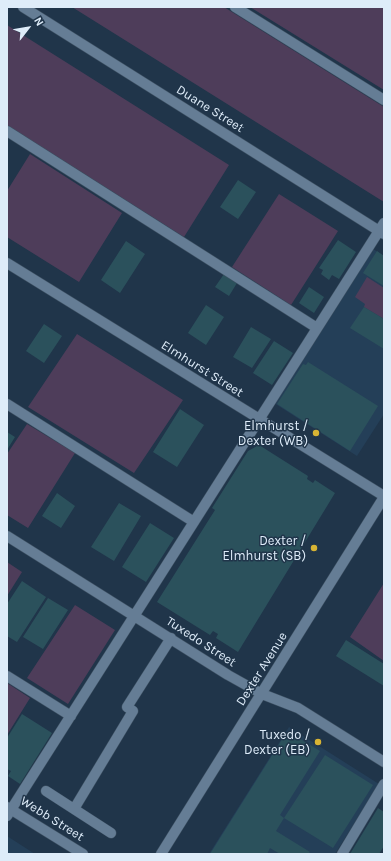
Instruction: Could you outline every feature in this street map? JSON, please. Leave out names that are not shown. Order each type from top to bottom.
[{"type":"street","name":"Duane Street","points":[[23,7],[382,229]]},
{"type":"street","points":[[235,7],[384,100]]},
{"type":"street","points":[[7,131],[317,328]]},
{"type":"street","points":[[8,811],[71,716],[317,328],[382,229]]},
{"type":"street","name":"Elmhurst Street","points":[[7,263],[384,496]]},
{"type":"street","points":[[7,404],[194,522]]},
{"type":"street","name":"Dexter Avenue","points":[[161,854],[384,496]]},
{"type":"street","name":"Tuxedo Street","points":[[7,536],[228,675],[262,694],[298,708],[384,762]]},
{"type":"street","points":[[74,809],[133,711],[127,707],[171,638]]},
{"type":"street","points":[[7,676],[71,716]]},
{"type":"street","points":[[342,854],[384,784]]},
{"type":"street","points":[[46,791],[111,833]]},
{"type":"street","name":"Webb Street","points":[[8,811],[83,854]]},
{"type":"shaded area","points":[[72,7],[224,7],[384,107],[384,202]]},
{"type":"shaded area","points":[[250,7],[384,7],[384,90]]},
{"type":"shaded area","points":[[7,25],[229,165],[184,237],[7,125]]},
{"type":"shaded area","points":[[30,154],[122,213],[79,282],[7,237],[7,191]]},
{"type":"shaded area","points":[[279,194],[338,231],[291,305],[232,267]]},
{"type":"shaded area","points":[[373,249],[384,256],[384,414],[357,456],[274,403]]},
{"type":"shaded area","points":[[367,277],[384,288],[384,319],[364,307],[365,304],[355,297]]},
{"type":"shaded area","points":[[77,334],[183,400],[134,473],[28,407]]},
{"type":"shaded area","points":[[27,424],[75,453],[28,528],[7,515],[7,454]]},
{"type":"shaded area","points":[[7,562],[22,572],[7,596]]},
{"type":"shaded area","points":[[384,583],[384,661],[350,637]]},
{"type":"shaded area","points":[[75,605],[115,630],[68,704],[27,678]]},
{"type":"shaded area","points":[[7,683],[30,698],[7,735]]},
{"type":"shaded area","points":[[289,727],[379,784],[335,854],[209,854]]},
{"type":"shaded area","points":[[7,836],[35,854],[7,854]]},
{"type":"building","points":[[238,180],[256,192],[238,219],[220,207]]},
{"type":"building","points":[[338,240],[356,252],[339,279],[332,275],[329,280],[321,274],[323,270],[319,268]]},
{"type":"building","points":[[126,241],[145,254],[120,293],[101,280]]},
{"type":"building","points":[[377,251],[384,256],[384,286],[363,273]]},
{"type":"building","points":[[224,274],[237,283],[229,296],[215,287]]},
{"type":"building","points":[[309,287],[324,297],[314,313],[299,303]]},
{"type":"building","points":[[206,305],[224,317],[206,345],[188,333]]},
{"type":"building","points":[[364,307],[384,319],[384,349],[350,328]]},
{"type":"building","points":[[44,324],[62,336],[44,363],[26,351]]},
{"type":"building","points":[[251,327],[271,339],[252,368],[233,357]]},
{"type":"building","points":[[274,341],[293,353],[272,385],[253,373]]},
{"type":"building","points":[[308,362],[378,406],[350,451],[277,404],[303,364],[306,365]]},
{"type":"building","points":[[180,409],[204,425],[177,467],[153,452]]},
{"type":"building","points":[[7,432],[15,437],[7,450]]},
{"type":"building","points":[[259,445],[308,476],[307,479],[313,483],[315,480],[335,493],[238,652],[216,638],[218,634],[213,631],[210,635],[157,602],[215,510],[212,508],[248,451]]},
{"type":"building","points":[[57,493],[75,506],[61,528],[42,516]]},
{"type":"building","points":[[119,503],[141,516],[114,561],[91,547]]},
{"type":"building","points":[[150,523],[174,538],[146,582],[122,567]]},
{"type":"building","points":[[22,581],[46,597],[17,642],[7,636],[7,604]]},
{"type":"building","points":[[48,598],[68,610],[43,649],[23,637]]},
{"type":"building","points":[[346,640],[384,664],[384,686],[336,656]]},
{"type":"building","points":[[22,714],[52,733],[20,784],[8,776],[11,771],[7,769],[7,738]]},
{"type":"building","points":[[289,732],[320,751],[280,815],[284,818],[276,831],[310,852],[308,854],[280,854],[270,848],[267,854],[210,854],[286,733]]},
{"type":"building","points":[[325,755],[373,785],[333,848],[284,818]]},
{"type":"building","points":[[378,808],[384,812],[384,846],[379,854],[350,854]]},
{"type":"place","name":"Elmhurst / Dexter (WB)","points":[[316,433]]},
{"type":"place","name":"Dexter / Elmhurst (SB)","points":[[314,548]]},
{"type":"place","name":"Tuxedo / Dexter (EB)","points":[[318,742]]}]
